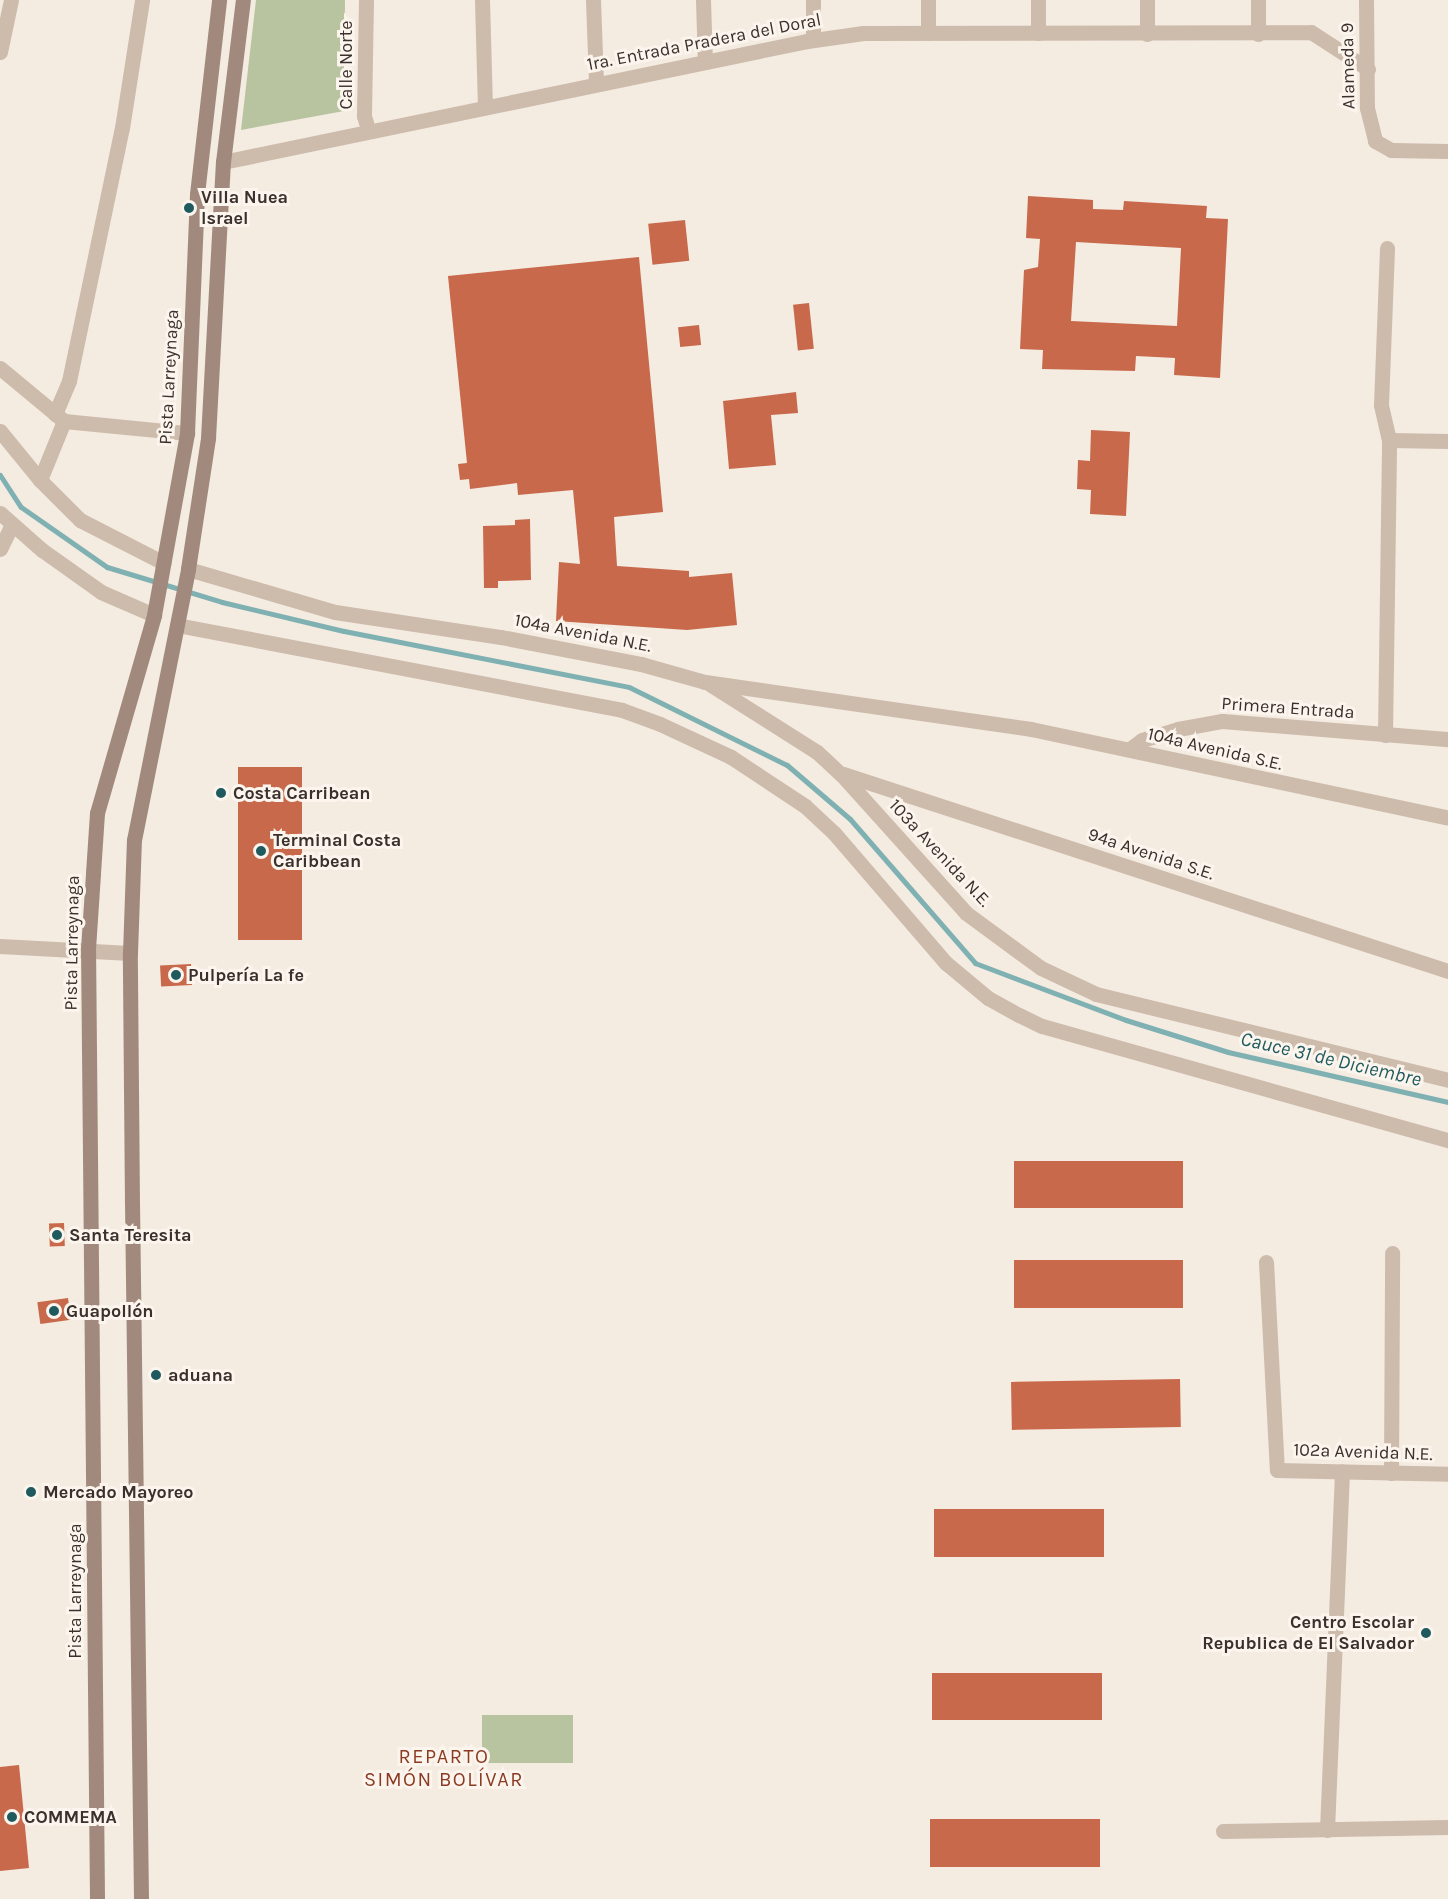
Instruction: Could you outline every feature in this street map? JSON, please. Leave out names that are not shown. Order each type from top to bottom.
[{"type":"main road","name":"Pista Larreynaga","points":[[97,1899],[88,949],[97,813],[154,612],[188,433],[197,194],[219,0]]},
{"type":"main road","points":[[141,1899],[130,953],[134,840],[188,572],[208,438],[224,162],[243,0]]},
{"type":"street","points":[[0,52],[11,0]]},
{"type":"street","points":[[39,480],[60,418],[69,381],[122,128],[142,0]]},
{"type":"street","name":"Calle Norte","points":[[366,0],[368,129]]},
{"type":"street","points":[[482,0],[485,105]]},
{"type":"street","points":[[593,0],[596,83]]},
{"type":"street","points":[[703,0],[705,62]]},
{"type":"street","points":[[813,0],[813,40]]},
{"type":"street","points":[[928,0],[928,33]]},
{"type":"street","points":[[1038,0],[1038,33]]},
{"type":"street","points":[[1148,0],[1148,34]]},
{"type":"street","points":[[1258,0],[1258,34]]},
{"type":"street","name":"Alameda 9","points":[[1366,0],[1370,131],[1375,141],[1391,150],[1448,151]]},
{"type":"street","name":"1ra. Entrada Pradera del Doral","points":[[224,162],[485,105],[813,40],[863,33],[1258,34],[1311,32],[1368,69]]},
{"type":"street","points":[[1385,735],[1389,440],[1381,405],[1387,248]]},
{"type":"street","points":[[0,368],[60,418],[188,433]]},
{"type":"street","points":[[0,431],[39,480],[80,520],[163,565]]},
{"type":"street","points":[[1389,440],[1448,441]]},
{"type":"street","points":[[0,513],[11,526],[101,592],[154,612]]},
{"type":"street","points":[[0,549],[11,526]]},
{"type":"street","name":"104a Avenida N.E.","points":[[188,572],[335,612],[536,644],[641,664],[705,681],[973,722]]},
{"type":"street","points":[[178,621],[622,710],[660,724],[731,757],[805,806],[834,833],[946,963],[988,998],[1019,1015],[1042,1026],[1448,1140]]},
{"type":"street","name":"103a Avenida N.E.","points":[[705,681],[789,732],[841,774],[966,913],[1041,968],[1096,994],[1448,1080]]},
{"type":"street","name":"Primera Entrada","points":[[1130,749],[1142,740],[1178,729],[1222,721],[1448,739]]},
{"type":"street","name":"104a Avenida S.E.","points":[[973,722],[1130,749],[1448,818]]},
{"type":"street","name":"94a Avenida S.E.","points":[[841,774],[1448,971]]},
{"type":"street","points":[[0,946],[130,953]]},
{"type":"street","points":[[1391,1473],[1392,1253]]},
{"type":"street","name":"102a Avenida N.E.","points":[[1266,1262],[1277,1470],[1448,1474]]},
{"type":"street","points":[[1327,1830],[1342,1471]]},
{"type":"street","points":[[1223,1831],[1448,1827]]},
{"type":"green space","points":[[256,0],[345,0],[344,111],[241,130]]},
{"type":"green space","points":[[482,1715],[573,1715],[573,1763],[482,1763]]},
{"type":"building","points":[[1028,196],[1093,200],[1093,209],[1123,210],[1124,201],[1207,206],[1206,218],[1228,219],[1220,378],[1174,375],[1175,358],[1136,356],[1135,371],[1042,369],[1043,350],[1020,349],[1024,270],[1038,267],[1040,239],[1026,238]],"holes":[[[1076,242],[1181,248],[1177,326],[1071,321]]]},
{"type":"building","points":[[685,220],[689,261],[652,265],[648,224]]},
{"type":"building","points":[[639,257],[663,512],[614,517],[617,566],[689,571],[689,577],[732,573],[737,625],[687,630],[556,621],[559,562],[580,564],[573,490],[518,495],[517,483],[470,489],[469,479],[460,480],[458,464],[467,463],[448,276]]},
{"type":"building","points":[[809,303],[814,349],[798,350],[793,305]]},
{"type":"building","points":[[699,325],[701,345],[680,347],[678,327]]},
{"type":"building","points":[[796,392],[798,413],[771,415],[776,465],[729,469],[723,401]]},
{"type":"building","points":[[1091,430],[1130,432],[1126,516],[1090,514],[1091,490],[1077,489],[1078,460],[1090,461]]},
{"type":"building","points":[[530,519],[531,580],[498,581],[498,588],[484,588],[483,526],[515,525],[515,520]]},
{"type":"building","points":[[238,767],[302,767],[302,940],[238,940]]},
{"type":"building","name":"Pulpería La fe","points":[[191,964],[192,985],[161,987],[160,966]]},
{"type":"building","points":[[1014,1161],[1183,1161],[1183,1208],[1014,1208]]},
{"type":"building","name":"Santa Teresita","points":[[64,1223],[65,1246],[50,1247],[49,1224]]},
{"type":"building","points":[[1014,1260],[1183,1260],[1183,1308],[1014,1308]]},
{"type":"building","name":"Guapollón","points":[[68,1298],[71,1320],[40,1324],[37,1302]]},
{"type":"building","points":[[1180,1379],[1181,1427],[1012,1430],[1011,1382]]},
{"type":"building","points":[[934,1509],[1104,1509],[1104,1557],[934,1557]]},
{"type":"building","points":[[932,1673],[1102,1673],[1102,1720],[932,1720]]},
{"type":"building","name":"COMMEMA","points":[[19,1765],[29,1868],[0,1871],[0,1767]]},
{"type":"building","points":[[930,1819],[1100,1819],[1100,1867],[930,1867]]},
{"type":"waterway","name":"Cauce 31 de Diciembre","points":[[0,475],[21,507],[107,567],[222,602],[344,631],[629,687],[787,765],[850,819],[975,963],[1126,1020],[1228,1052],[1448,1102]]},
{"type":"place","name":"Villa Nuea Israel","points":[[189,208]]},
{"type":"place","name":"Costa Carribean","points":[[221,793]]},
{"type":"place","name":"Terminal Costa Caribbean","points":[[261,851]]},
{"type":"place","name":"Pulpería La fe","points":[[176,975]]},
{"type":"place","name":"Santa Teresita","points":[[57,1235]]},
{"type":"place","name":"Guapollón","points":[[54,1311]]},
{"type":"place","name":"aduana","points":[[156,1375]]},
{"type":"place","name":"Mercado Mayoreo","points":[[31,1492]]},
{"type":"place","name":"Centro Escolar Republica de El Salvador","points":[[1426,1633]]},
{"type":"place","name":"COMMEMA","points":[[12,1817]]},
{"type":"district","name":"REPARTO SIMÓN BOLÍVAR","points":[[444,1768]]}]
